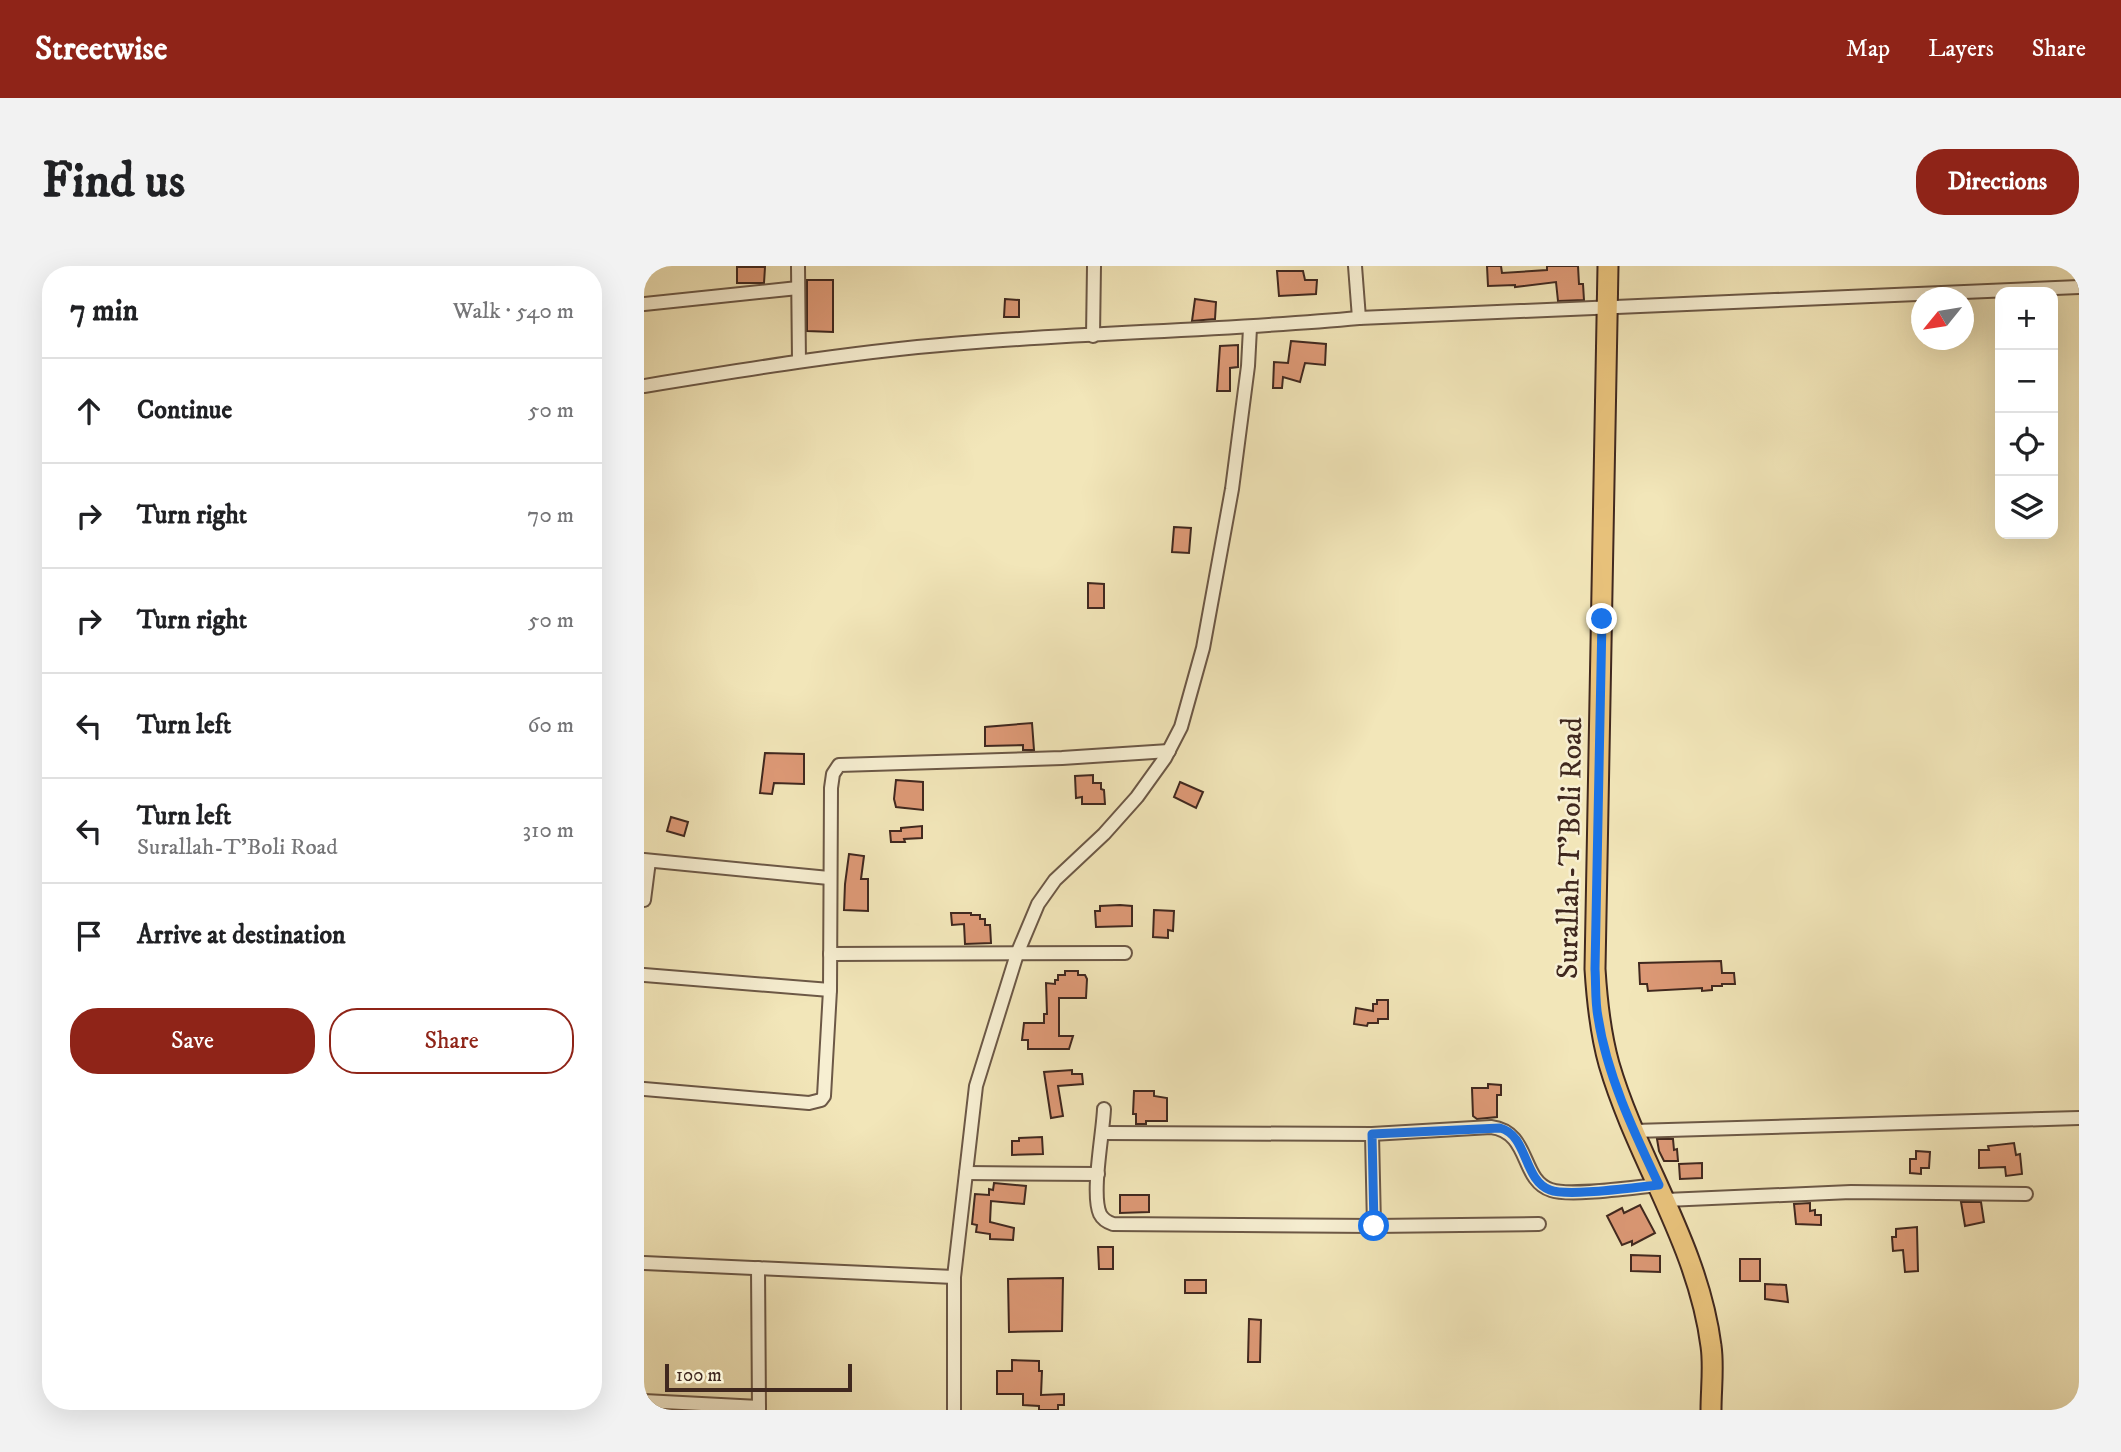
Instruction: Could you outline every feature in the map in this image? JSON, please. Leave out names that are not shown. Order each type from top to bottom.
[{"type":"main road","name":"Surallah-T'Boli Road","points":[[1608,266],[1595,969],[1601,1029],[1609,1065],[1634,1131],[1685,1247],[1703,1301],[1712,1348],[1711,1410]]},
{"type":"street","points":[[798,266],[799,361]]},
{"type":"street","points":[[1093,336],[1094,266]]},
{"type":"street","points":[[1355,266],[1359,318]]},
{"type":"street","points":[[644,386],[799,361],[977,342],[1250,328],[1359,318],[2079,287]]},
{"type":"street","points":[[644,304],[797,288]]},
{"type":"street","points":[[954,1410],[954,1278],[976,1086],[1030,919],[1055,880],[1104,834],[1137,797],[1169,751],[1181,727],[1205,635],[1232,489],[1248,366],[1250,328]]},
{"type":"street","points":[[644,1089],[809,1103],[821,1100],[825,1094],[830,990],[831,788],[833,774],[839,765],[1062,758],[1169,751]]},
{"type":"street","points":[[644,900],[646,861],[829,878]]},
{"type":"street","points":[[830,954],[1125,953]]},
{"type":"street","points":[[644,975],[830,990]]},
{"type":"street","points":[[1104,1109],[1098,1174],[1099,1210],[1104,1219],[1113,1224],[1539,1224]]},
{"type":"street","points":[[1634,1131],[2079,1118]]},
{"type":"street","points":[[1103,1133],[1372,1134],[1500,1128],[1513,1135],[1535,1177],[1541,1185],[1552,1191],[2026,1194]]},
{"type":"street","points":[[1372,1134],[1374,1226]]},
{"type":"street","points":[[966,1173],[1098,1174]]},
{"type":"street","points":[[644,1264],[954,1278]]},
{"type":"street","points":[[644,1401],[759,1409],[758,1268]]},
{"type":"building","points":[[1487,266],[1501,266],[1502,273],[1547,270],[1547,266],[1578,266],[1579,284],[1583,284],[1584,300],[1558,301],[1556,282],[1515,287],[1488,286]]},
{"type":"building","points":[[737,267],[765,267],[764,283],[737,283]]},
{"type":"building","points":[[1277,271],[1303,271],[1305,280],[1317,280],[1316,294],[1279,296]]},
{"type":"building","points":[[807,280],[833,280],[833,332],[807,331]]},
{"type":"building","points":[[1005,299],[1019,300],[1019,317],[1004,317]]},
{"type":"building","points":[[1195,299],[1216,302],[1215,319],[1192,321]]},
{"type":"building","points":[[1291,341],[1326,344],[1325,365],[1305,363],[1300,382],[1283,377],[1282,388],[1273,388],[1274,362],[1288,363]]},
{"type":"building","points":[[1238,345],[1238,367],[1230,368],[1230,391],[1217,391],[1220,346]]},
{"type":"building","points":[[1174,527],[1191,528],[1189,553],[1172,552]]},
{"type":"building","points":[[1088,583],[1104,584],[1104,608],[1088,608]]},
{"type":"building","points":[[1032,723],[1034,750],[1023,750],[1023,745],[985,746],[985,727]]},
{"type":"building","points":[[765,753],[804,754],[804,784],[774,783],[772,794],[760,793]]},
{"type":"building","points":[[1093,775],[1093,783],[1101,783],[1101,789],[1104,790],[1105,804],[1082,804],[1082,797],[1076,798],[1075,776]]},
{"type":"building","points":[[896,780],[923,782],[923,810],[896,807]]},
{"type":"building","points":[[1180,782],[1203,792],[1196,808],[1174,797]]},
{"type":"building","points":[[671,817],[688,822],[684,836],[667,831]]},
{"type":"building","points":[[922,826],[922,838],[891,842],[890,831]]},
{"type":"building","points":[[849,854],[864,856],[861,879],[868,879],[868,911],[844,910]]},
{"type":"building","points":[[1100,906],[1132,906],[1132,926],[1096,927],[1095,911],[1100,911]]},
{"type":"building","points":[[1154,910],[1174,911],[1173,931],[1168,930],[1168,938],[1153,937]]},
{"type":"building","points":[[951,913],[980,915],[980,919],[985,919],[985,925],[990,925],[991,943],[965,944],[964,924],[952,925]]},
{"type":"building","points":[[1721,961],[1722,973],[1734,973],[1735,984],[1712,986],[1712,990],[1702,991],[1702,988],[1648,991],[1647,984],[1640,984],[1639,963]]},
{"type":"building","points":[[1065,971],[1078,971],[1078,975],[1085,975],[1087,979],[1086,998],[1059,998],[1059,1036],[1073,1036],[1069,1049],[1028,1049],[1028,1040],[1022,1040],[1024,1023],[1044,1023],[1044,1014],[1047,1014],[1046,983],[1055,984],[1058,975],[1065,975]]},
{"type":"building","points":[[1377,1000],[1388,1000],[1388,1019],[1378,1019],[1378,1023],[1368,1023],[1367,1026],[1354,1024],[1356,1008],[1373,1011],[1373,1004],[1377,1004]]},
{"type":"building","points":[[1072,1070],[1072,1074],[1082,1074],[1083,1084],[1058,1086],[1063,1116],[1051,1118],[1044,1072]]},
{"type":"building","points":[[1488,1084],[1501,1085],[1501,1095],[1497,1095],[1497,1117],[1477,1119],[1473,1116],[1472,1088],[1488,1088]]},
{"type":"building","points":[[1134,1091],[1154,1091],[1154,1096],[1167,1098],[1167,1121],[1136,1124],[1136,1114],[1133,1114]]},
{"type":"building","points":[[1042,1137],[1043,1154],[1012,1155],[1012,1141]]},
{"type":"building","points":[[1657,1139],[1673,1139],[1678,1161],[1664,1161]]},
{"type":"building","points":[[2014,1143],[2016,1155],[2020,1154],[2022,1174],[2006,1176],[2005,1167],[1979,1168],[1979,1150],[1989,1150],[1988,1146]]},
{"type":"building","points":[[1916,1151],[1930,1152],[1929,1168],[1921,1168],[1921,1174],[1910,1173],[1910,1159],[1916,1159]]},
{"type":"building","points":[[1702,1163],[1702,1178],[1680,1179],[1679,1164]]},
{"type":"building","points":[[994,1183],[1026,1186],[1024,1204],[991,1201],[990,1222],[1014,1228],[1013,1240],[990,1239],[990,1234],[976,1232],[977,1225],[972,1224],[975,1194],[989,1195],[989,1189],[993,1190]]},
{"type":"building","points":[[1120,1195],[1149,1195],[1149,1212],[1120,1213]]},
{"type":"building","points":[[1961,1202],[1981,1202],[1984,1222],[1965,1226]]},
{"type":"building","points":[[1810,1203],[1810,1211],[1815,1210],[1815,1215],[1821,1215],[1821,1225],[1796,1224],[1794,1204]]},
{"type":"building","points":[[1640,1205],[1655,1233],[1632,1245],[1632,1241],[1622,1245],[1607,1216],[1622,1208],[1624,1213]]},
{"type":"building","points":[[1917,1227],[1918,1271],[1905,1272],[1903,1250],[1893,1251],[1892,1237],[1896,1237],[1896,1229]]},
{"type":"building","points":[[1098,1247],[1113,1247],[1113,1269],[1099,1269]]},
{"type":"building","points":[[1631,1255],[1660,1256],[1660,1272],[1631,1271]]},
{"type":"building","points":[[1740,1259],[1760,1259],[1760,1281],[1740,1281]]},
{"type":"building","points":[[1063,1278],[1062,1331],[1009,1332],[1008,1279]]},
{"type":"building","points":[[1185,1280],[1206,1280],[1206,1293],[1185,1293]]},
{"type":"building","points":[[1765,1284],[1786,1285],[1788,1302],[1765,1299]]},
{"type":"building","points":[[1249,1319],[1261,1320],[1260,1362],[1248,1362]]},
{"type":"building","points":[[1012,1360],[1039,1361],[1039,1371],[1042,1371],[1041,1395],[1064,1394],[1064,1405],[1058,1405],[1058,1410],[1039,1410],[1039,1406],[1023,1405],[1023,1394],[997,1394],[997,1371],[1012,1371]]},
{"type":"route","points":[[1374,1226],[1372,1134],[1491,1127],[1506,1129],[1513,1135],[1535,1177],[1541,1185],[1552,1191],[1572,1192],[1659,1185],[1634,1131],[1609,1065],[1598,1017],[1595,969],[1602,619]]}]
